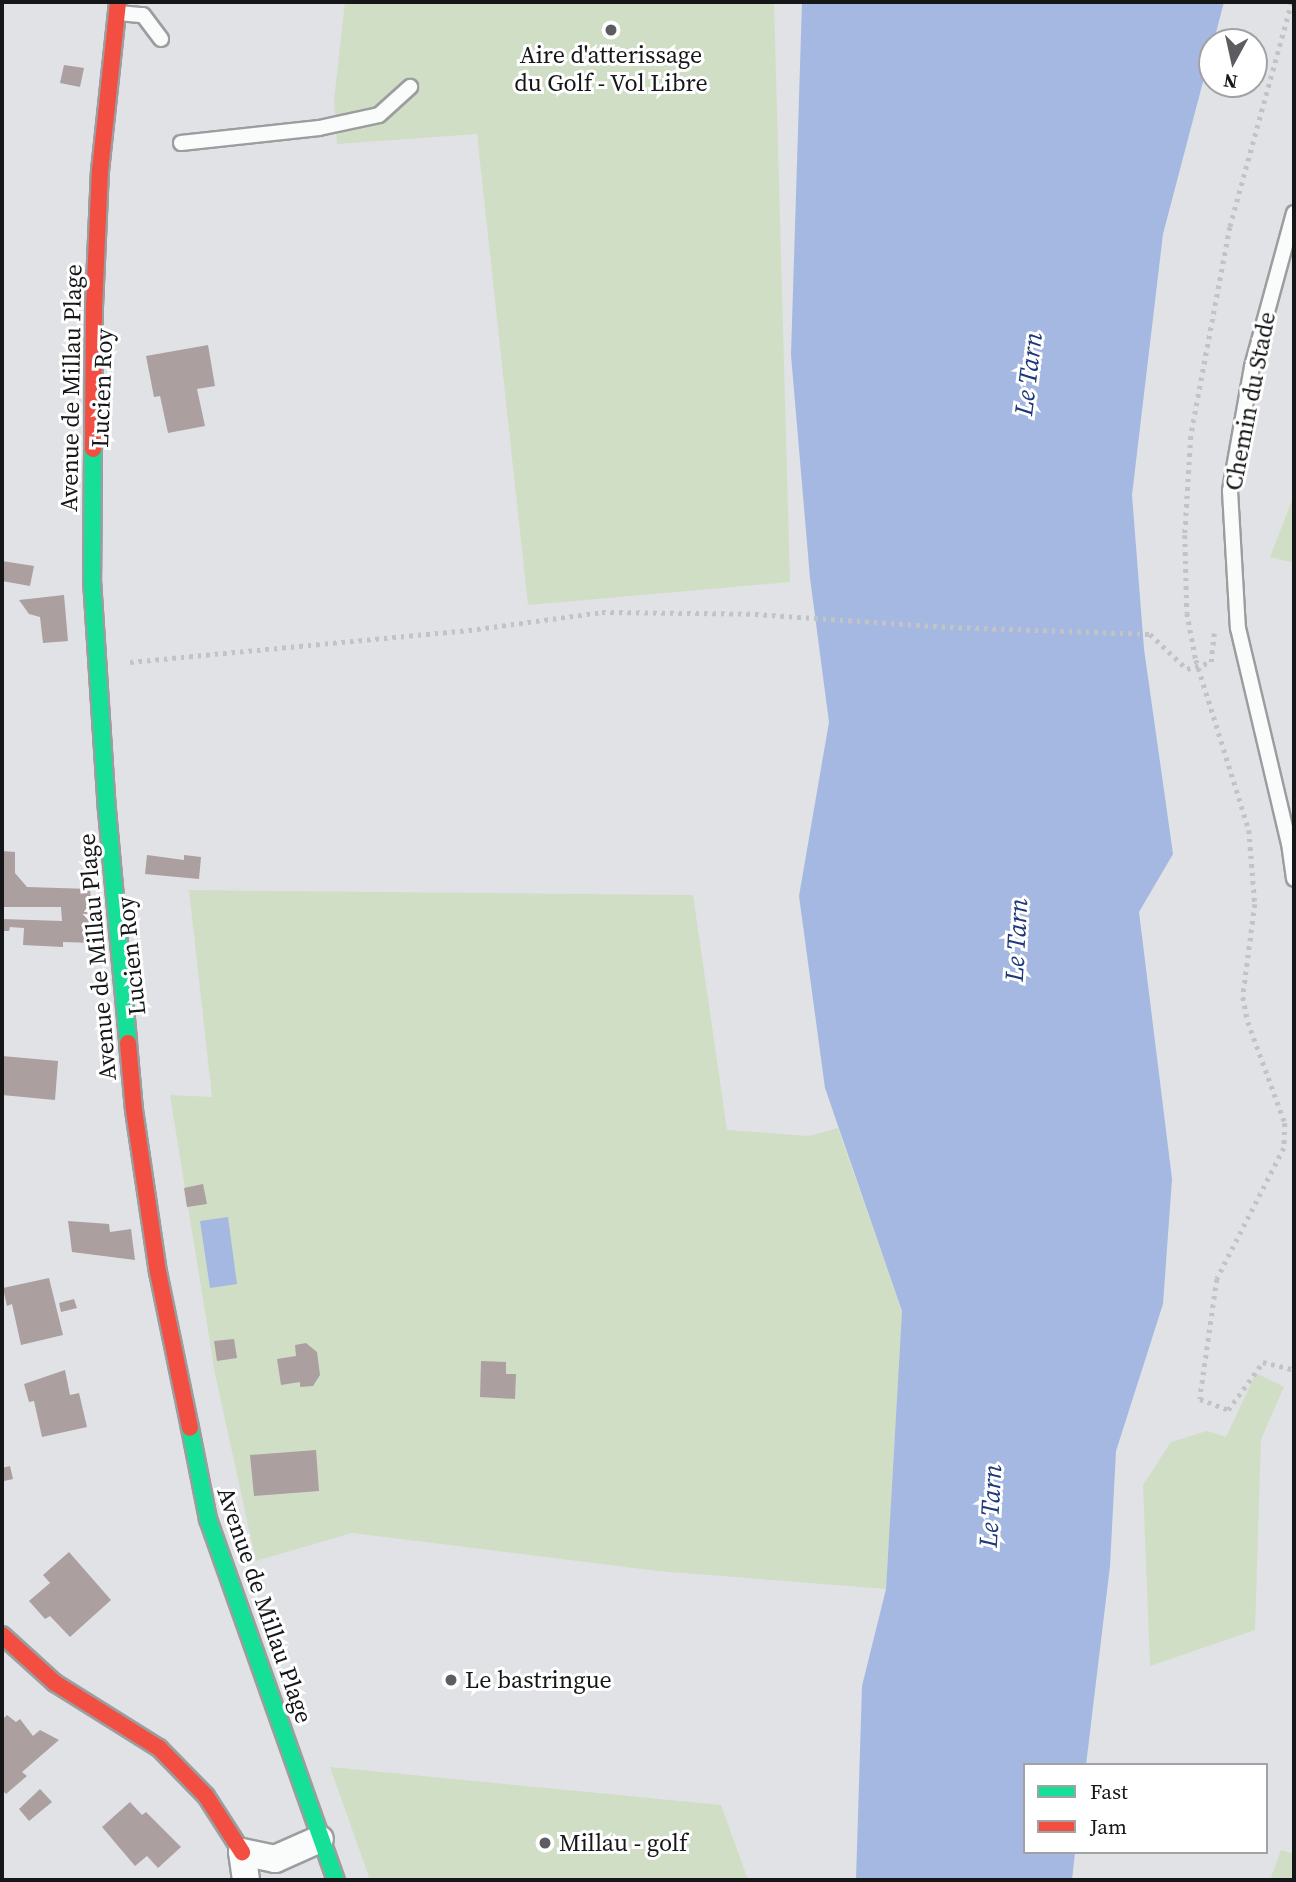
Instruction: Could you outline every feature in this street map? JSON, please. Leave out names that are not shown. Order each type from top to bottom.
[{"type":"street","name":"Avenue de Millau Plage","points":[[117,8],[100,171],[94,307],[92,566],[107,810],[134,1110],[158,1272],[208,1519],[335,1880]]},
{"type":"street","points":[[2,1634],[55,1683],[159,1748],[206,1796],[242,1852],[246,1880]]},
{"type":"street","points":[[242,1852],[258,1858],[275,1859],[320,1839]]},
{"type":"lane","points":[[117,8],[142,15],[161,39]]},
{"type":"lane","points":[[181,143],[319,128],[379,115],[410,87]]},
{"type":"lane","name":"Chemin du Stade","points":[[1294,213],[1252,367],[1230,491],[1238,628],[1289,843],[1294,879]]},
{"type":"path","points":[[1292,2],[1230,227],[1191,436],[1185,535],[1187,613],[1197,664],[1249,830],[1255,904],[1243,997],[1248,1022],[1285,1123],[1284,1148],[1217,1279],[1200,1399],[1228,1410],[1263,1362],[1294,1370]]},
{"type":"path","points":[[97,665],[438,633],[602,612],[755,614],[950,627],[1150,634],[1187,669],[1211,662],[1214,622]]},
{"type":"green space","points":[[345,2],[774,2],[790,582],[528,605],[477,134],[337,144],[334,100]]},
{"type":"green space","points":[[1294,495],[1294,563],[1270,557]]},
{"type":"green space","points":[[189,890],[693,895],[727,1130],[809,1136],[838,1128],[902,1311],[886,1589],[658,1571],[352,1533],[256,1561],[215,1374],[170,1095],[212,1097]]},
{"type":"green space","points":[[1256,1373],[1284,1387],[1261,1439],[1255,1630],[1150,1666],[1143,1485],[1171,1442],[1207,1431],[1226,1437]]},
{"type":"green space","name":"Millau - golf","points":[[330,1767],[721,1805],[748,1880],[370,1880]]},
{"type":"green space","points":[[1281,1850],[1294,1854],[1294,1880],[1270,1880]]},
{"type":"water","name":"Le Tarn","points":[[802,2],[1224,2],[1217,28],[1198,28],[1199,98],[1163,234],[1132,495],[1144,649],[1173,854],[1139,912],[1172,1179],[1163,1304],[1116,1451],[1110,1566],[1086,1763],[1023,1763],[1023,1854],[1075,1854],[1072,1880],[856,1880],[862,1686],[886,1589],[902,1311],[825,1088],[799,896],[829,722],[810,578],[791,355]]},
{"type":"water","points":[[228,1217],[237,1284],[210,1288],[200,1221]]},
{"type":"building","points":[[64,65],[84,68],[80,87],[60,83]]},
{"type":"building","points":[[208,345],[215,386],[197,389],[205,426],[168,433],[160,396],[154,397],[146,356]]},
{"type":"building","points":[[2,561],[34,566],[30,586],[2,581]]},
{"type":"building","points":[[64,595],[68,641],[43,643],[40,617],[29,614],[19,600]]},
{"type":"building","points":[[2,851],[15,852],[15,873],[27,887],[90,889],[94,943],[63,942],[63,947],[23,945],[24,928],[10,927],[9,931],[2,931],[2,919],[62,921],[61,907],[2,907]]},
{"type":"building","points":[[147,855],[184,860],[184,855],[201,857],[199,879],[145,874]]},
{"type":"building","points":[[2,1056],[58,1061],[55,1100],[2,1095]]},
{"type":"building","points":[[203,1184],[207,1204],[187,1207],[184,1188]]},
{"type":"building","points":[[68,1221],[109,1224],[110,1232],[131,1229],[135,1260],[72,1252]]},
{"type":"building","points":[[49,1278],[63,1335],[21,1345],[12,1304],[7,1306],[3,1288]]},
{"type":"building","points":[[74,1299],[77,1308],[61,1312],[59,1303]]},
{"type":"building","points":[[234,1339],[237,1358],[217,1361],[214,1341]]},
{"type":"building","points":[[306,1343],[317,1352],[320,1375],[313,1386],[300,1387],[300,1382],[281,1385],[277,1359],[296,1356],[295,1345]]},
{"type":"building","points":[[481,1361],[506,1362],[506,1374],[516,1374],[515,1399],[480,1397]]},
{"type":"building","points":[[65,1370],[70,1395],[79,1393],[87,1427],[42,1437],[34,1401],[29,1402],[24,1384]]},
{"type":"building","points":[[316,1450],[319,1491],[254,1496],[250,1455]]},
{"type":"building","points":[[10,1466],[13,1479],[4,1481],[2,1468]]},
{"type":"building","points":[[69,1552],[111,1600],[70,1637],[50,1616],[45,1619],[29,1601],[50,1583],[43,1575]]},
{"type":"building","points":[[7,1715],[16,1722],[20,1719],[33,1736],[40,1730],[59,1740],[22,1772],[27,1776],[6,1794],[2,1790],[2,1720]]},
{"type":"building","points":[[40,1789],[52,1802],[29,1821],[19,1809]]},
{"type":"building","points":[[130,1802],[142,1815],[146,1812],[181,1847],[158,1868],[147,1856],[135,1866],[102,1827]]},
{"type":"traffic: fast","points":[[93,449],[92,580],[107,810],[128,1043]]},
{"type":"traffic: fast","points":[[190,1428],[208,1519],[336,1880]]},
{"type":"traffic: jam","points":[[93,449],[94,307],[100,171],[118,2]]},
{"type":"traffic: jam","points":[[128,1043],[134,1110],[158,1272],[190,1428]]},
{"type":"traffic: jam","points":[[2,1635],[55,1683],[159,1748],[206,1796],[242,1852]]},
{"type":"place","name":"Aire d'atterissage du Golf - Vol Libre","points":[[611,30]]},
{"type":"place","name":"Le bastringue","points":[[451,1680]]},
{"type":"place","name":"Millau - golf","points":[[545,1843]]}]
